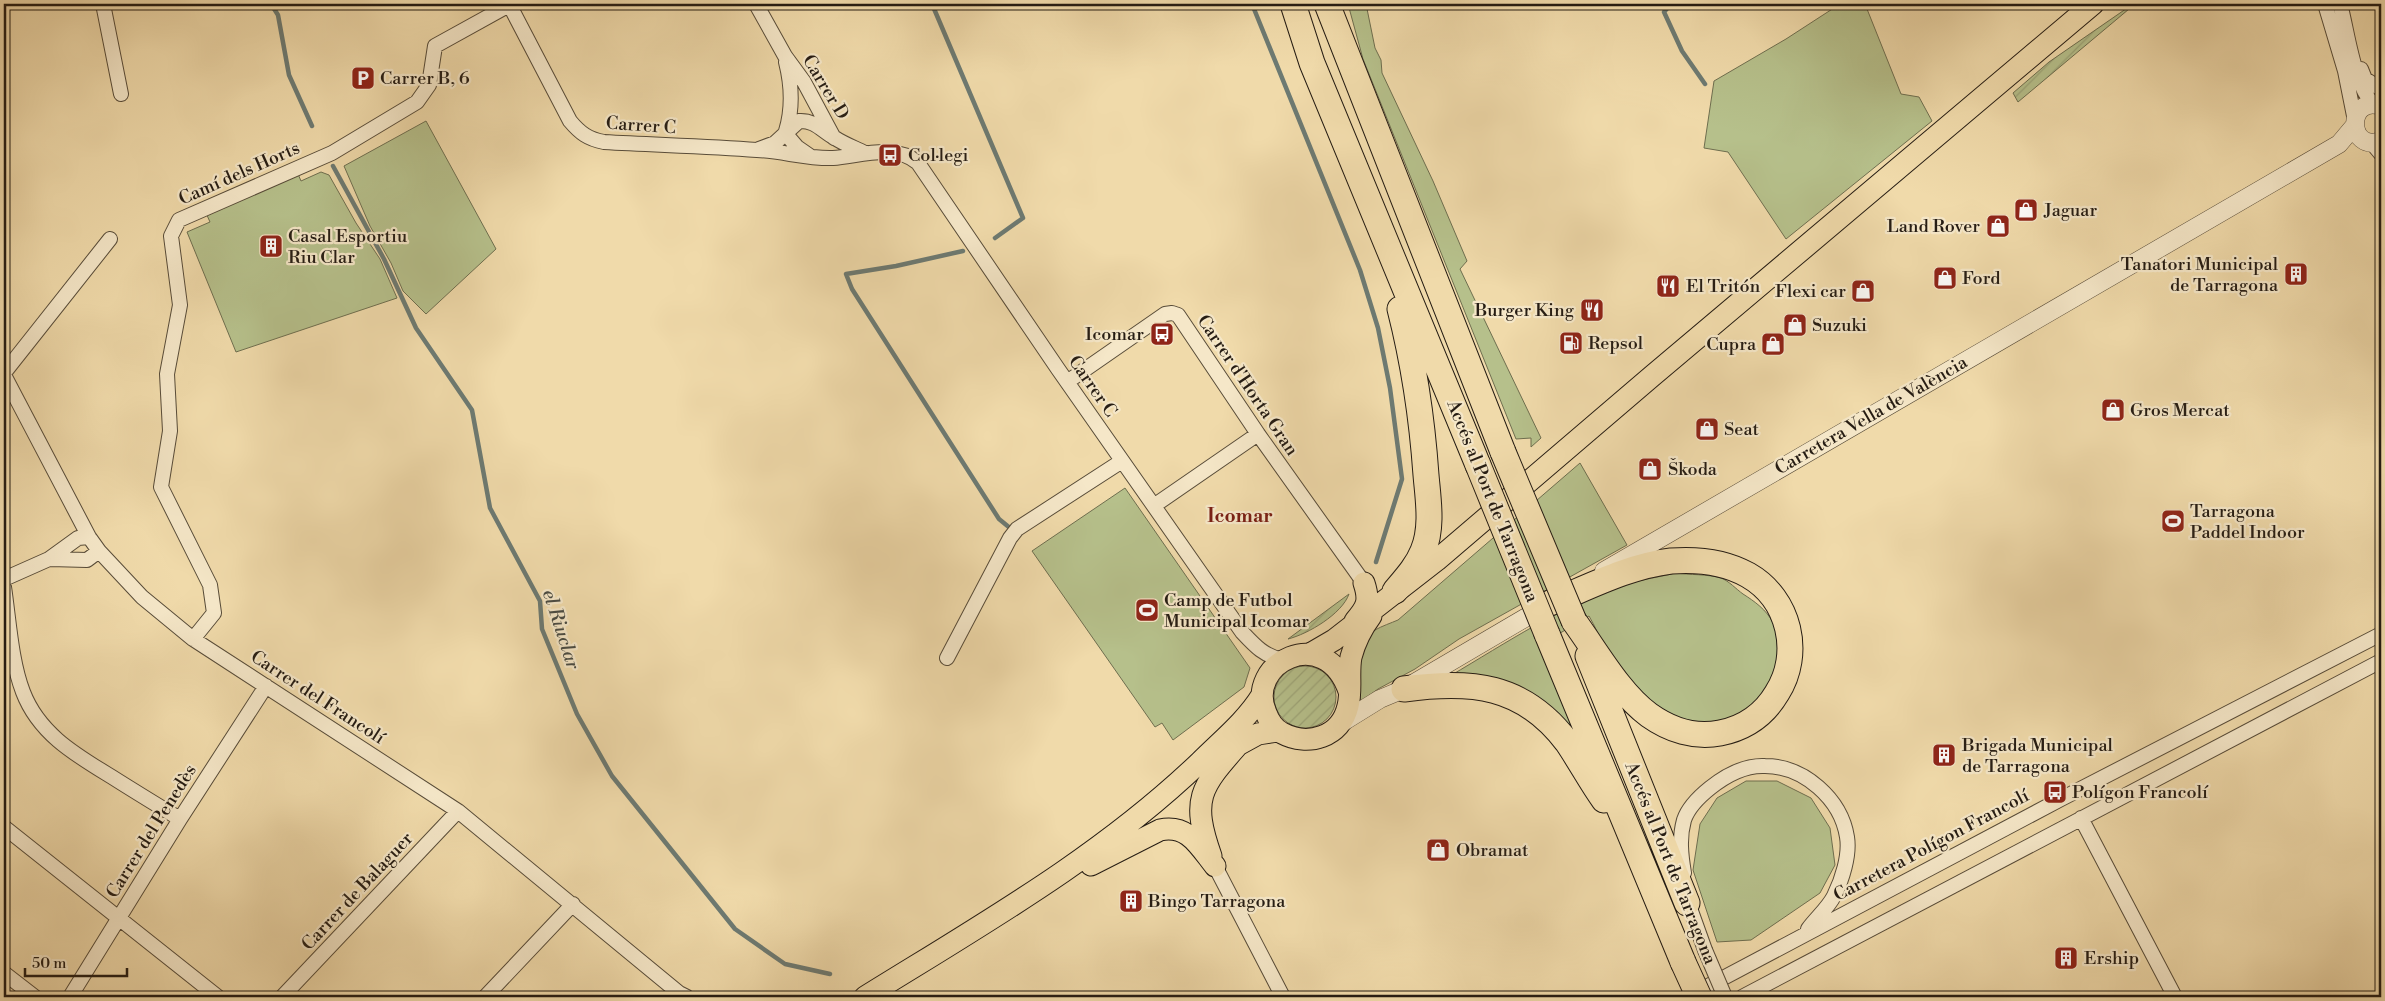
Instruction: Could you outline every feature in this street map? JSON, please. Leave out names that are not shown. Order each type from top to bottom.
[{"type":"highway","name":"Accés al Port de Tarragona","points":[[1327,4],[1503,452],[1574,621],[1687,903]]},
{"type":"highway","name":"Accés al Port de Tarragona","points":[[1292,7],[1312,64],[1360,175],[1547,634],[1698,997]]},
{"type":"highway","points":[[1360,175],[1397,296],[1418,388],[1423,431],[1428,528],[1424,550],[1416,566],[1387,598]]},
{"type":"highway","points":[[1550,603],[1624,572],[1650,565],[1691,560],[1724,566],[1749,576],[1762,585],[1777,602],[1787,621],[1790,641],[1790,663],[1784,683],[1771,703],[1755,719],[1733,730],[1709,735],[1688,734],[1649,715],[1635,703],[1574,621]]},
{"type":"highway","points":[[1404,689],[1449,685],[1477,686],[1498,690],[1524,704],[1557,730],[1632,839]]},
{"type":"main road","points":[[1310,654],[1334,640],[1437,560],[1643,383],[2093,4]]},
{"type":"main road","points":[[1350,627],[1366,608],[1367,594],[1364,583]]},
{"type":"main road","points":[[1262,695],[1269,721],[1278,731],[1291,738],[1306,741],[1321,738],[1337,726],[1343,719],[1348,706],[1352,655],[1364,626],[1387,598]]},
{"type":"main road","points":[[865,997],[1027,896],[1110,839],[1177,784],[1239,724],[1262,695],[1269,675],[1283,660],[1296,655],[1310,654],[1323,658],[1335,665],[1344,677],[1349,691]]},
{"type":"main road","points":[[1177,784],[1258,734],[1278,731]]},
{"type":"main road","points":[[1215,866],[1205,839],[1200,815],[1202,795],[1210,777],[1238,745]]},
{"type":"main road","points":[[1027,896],[1160,830],[1172,827],[1184,830],[1215,866]]},
{"type":"street","points":[[103,4],[121,94]]},
{"type":"street","name":"Carrer C","points":[[510,4],[570,121],[580,133],[590,139],[604,142],[758,150],[832,158],[865,153],[902,154],[911,157],[918,163],[1067,382],[1242,632],[1256,648],[1268,657],[1283,660]]},
{"type":"street","name":"Camí dels Horts","points":[[193,639],[214,613],[210,584],[161,487],[170,431],[167,374],[180,305],[171,236],[179,220],[332,153],[417,102],[429,85],[436,46],[510,4]]},
{"type":"street","name":"Carrer D","points":[[756,4],[785,56],[804,82],[834,138]]},
{"type":"street","points":[[2325,4],[2345,72],[2368,137]]},
{"type":"street","points":[[2340,4],[2363,90],[2366,97],[2379,100]]},
{"type":"street","name":"Carrer D","points":[[785,56],[789,76],[791,108],[786,133]]},
{"type":"street","name":"Carretera Vella de València","points":[[1337,726],[1380,699],[1404,689],[1744,488],[2339,144],[2368,137],[2362,108],[2379,100]]},
{"type":"street","name":"Carrer C","points":[[758,150],[775,143],[799,120],[806,120],[816,124],[834,138],[865,153]]},
{"type":"street","points":[[786,133],[797,147],[810,156]]},
{"type":"street","points":[[4,374],[110,239]]},
{"type":"street","name":"Carrer d'Horta Gran","points":[[1067,382],[1166,314],[1172,313],[1178,316],[1258,434],[1364,583]]},
{"type":"street","name":"Carrer del Francolí","points":[[4,374],[89,537],[99,551],[142,597],[193,639],[458,811],[573,904],[682,996]]},
{"type":"street","points":[[1154,505],[1258,434]]},
{"type":"street","points":[[948,658],[1010,538],[1017,529],[1122,461]]},
{"type":"street","points":[[4,579],[49,559],[78,538],[89,537]]},
{"type":"street","points":[[49,559],[88,560],[99,551]]},
{"type":"street","points":[[4,587],[18,671],[23,692],[33,714],[49,733],[71,752],[180,819]]},
{"type":"street","name":"Carretera Polígon Francolí","points":[[1687,997],[1804,934],[2381,634]]},
{"type":"street","points":[[1742,997],[2381,661]]},
{"type":"street","name":"Carrer del Penedès","points":[[70,997],[180,819],[266,686]]},
{"type":"street","points":[[1687,903],[1680,844],[1684,819],[1699,797],[1722,779],[1740,770],[1765,766],[1790,771],[1807,778],[1821,789],[1843,820],[1848,839],[1847,856],[1834,897],[1804,934]]},
{"type":"street","name":"Carrer de Balaguer","points":[[282,997],[458,811]]},
{"type":"street","points":[[2081,818],[2174,997]]},
{"type":"street","points":[[4,827],[218,997]]},
{"type":"street","points":[[1215,866],[1283,997]]},
{"type":"street","name":"Accés al Port de Tarragona","points":[[1687,903],[1725,997]]},
{"type":"street","points":[[486,997],[573,904]]},
{"type":"street","points":[[4,973],[35,997]]},
{"type":"green space","points":[[1348,4],[1366,4],[1375,48],[1381,60],[1382,73],[1433,181],[1467,261],[1460,269],[1541,438],[1531,447],[1531,438],[1516,439],[1363,59]]},
{"type":"green space","points":[[1840,4],[1865,4],[1901,94],[1919,97],[1932,121],[1786,239],[1728,152],[1704,148],[1714,81],[1786,39]]},
{"type":"green space","points":[[2135,4],[2018,102],[2013,93],[2049,62]]},
{"type":"green space","points":[[426,121],[496,249],[426,314],[403,291],[391,263],[370,226],[344,166]]},
{"type":"green space","points":[[321,172],[329,175],[356,223],[380,259],[397,298],[236,352],[187,232],[210,222],[206,213],[298,174],[301,181]]},
{"type":"green space","points":[[1580,463],[1627,545],[1459,639],[1415,669],[1378,689],[1360,702],[1361,653],[1368,636],[1375,630],[1398,620]]},
{"type":"green space","name":"Camp de Futbol Municipal Icomar","points":[[1125,488],[1250,668],[1244,687],[1173,740],[1162,723],[1155,727],[1032,551]]},
{"type":"green space","points":[[1676,573],[1724,579],[1760,606],[1773,623],[1777,637],[1778,653],[1773,675],[1756,703],[1739,716],[1720,723],[1700,724],[1680,720],[1660,711],[1642,698],[1619,675],[1589,616],[1540,645],[1579,741],[1450,676],[1536,625],[1581,602],[1627,584]]},
{"type":"green space","points":[[1349,594],[1332,616],[1305,633],[1288,639]]},
{"type":"green space","points":[[1305,666],[1317,668],[1327,675],[1334,685],[1336,697],[1334,709],[1327,719],[1317,726],[1305,728],[1293,726],[1283,719],[1276,709],[1274,697],[1276,685],[1283,675],[1293,668]]},
{"type":"green space","points":[[1746,781],[1777,781],[1811,798],[1830,828],[1835,865],[1820,893],[1751,940],[1717,942],[1693,870],[1700,824],[1717,798]]},
{"type":"waterway","points":[[271,4],[278,15],[289,75],[312,126]]},
{"type":"waterway","points":[[932,4],[1023,218],[995,238]]},
{"type":"waterway","points":[[1252,4],[1360,270],[1378,328],[1390,388],[1402,479],[1376,562]]},
{"type":"waterway","points":[[1671,4],[1664,12],[1682,51],[1705,84]]},
{"type":"waterway","name":"el Riuclar","points":[[333,166],[384,259],[416,328],[472,410],[490,508],[540,601],[542,629],[577,714],[612,776],[735,929],[785,964],[830,974]]},
{"type":"waterway","points":[[963,251],[896,266],[846,274],[852,289],[999,519],[1010,528]]},
{"type":"place","name":"Carrer B, 6","points":[[363,78]]},
{"type":"place","name":"Col·legi","points":[[890,155]]},
{"type":"place","name":"Jaguar","points":[[2026,210]]},
{"type":"place","name":"Land Rover","points":[[1998,226]]},
{"type":"place","name":"Casal Esportiu Riu Clar","points":[[271,246]]},
{"type":"place","name":"Tanatori Municipal de Tarragona","points":[[2296,274]]},
{"type":"place","name":"Ford","points":[[1945,278]]},
{"type":"place","name":"El Tritón","points":[[1668,286]]},
{"type":"place","name":"Flexi car","points":[[1863,291]]},
{"type":"place","name":"Burger King","points":[[1592,310]]},
{"type":"place","name":"Suzuki","points":[[1795,325]]},
{"type":"place","name":"Icomar","points":[[1162,334]]},
{"type":"place","name":"Repsol","points":[[1571,343]]},
{"type":"place","name":"Cupra","points":[[1773,344]]},
{"type":"place","name":"Gros Mercat","points":[[2113,410]]},
{"type":"place","name":"Seat","points":[[1707,429]]},
{"type":"place","name":"Škoda","points":[[1650,469]]},
{"type":"place","name":"Tarragona Paddel Indoor","points":[[2173,521]]},
{"type":"place","name":"Camp de Futbol Municipal Icomar","points":[[1147,610]]},
{"type":"place","name":"Brigada Municipal de Tarragona","points":[[1944,755]]},
{"type":"place","name":"Polígon Francolí","points":[[2055,792]]},
{"type":"place","name":"Obramat","points":[[1438,850]]},
{"type":"place","name":"Bingo Tarragona","points":[[1131,901]]},
{"type":"place","name":"Ership","points":[[2066,958]]},
{"type":"district","name":"Icomar","points":[[1240,515]]}]
